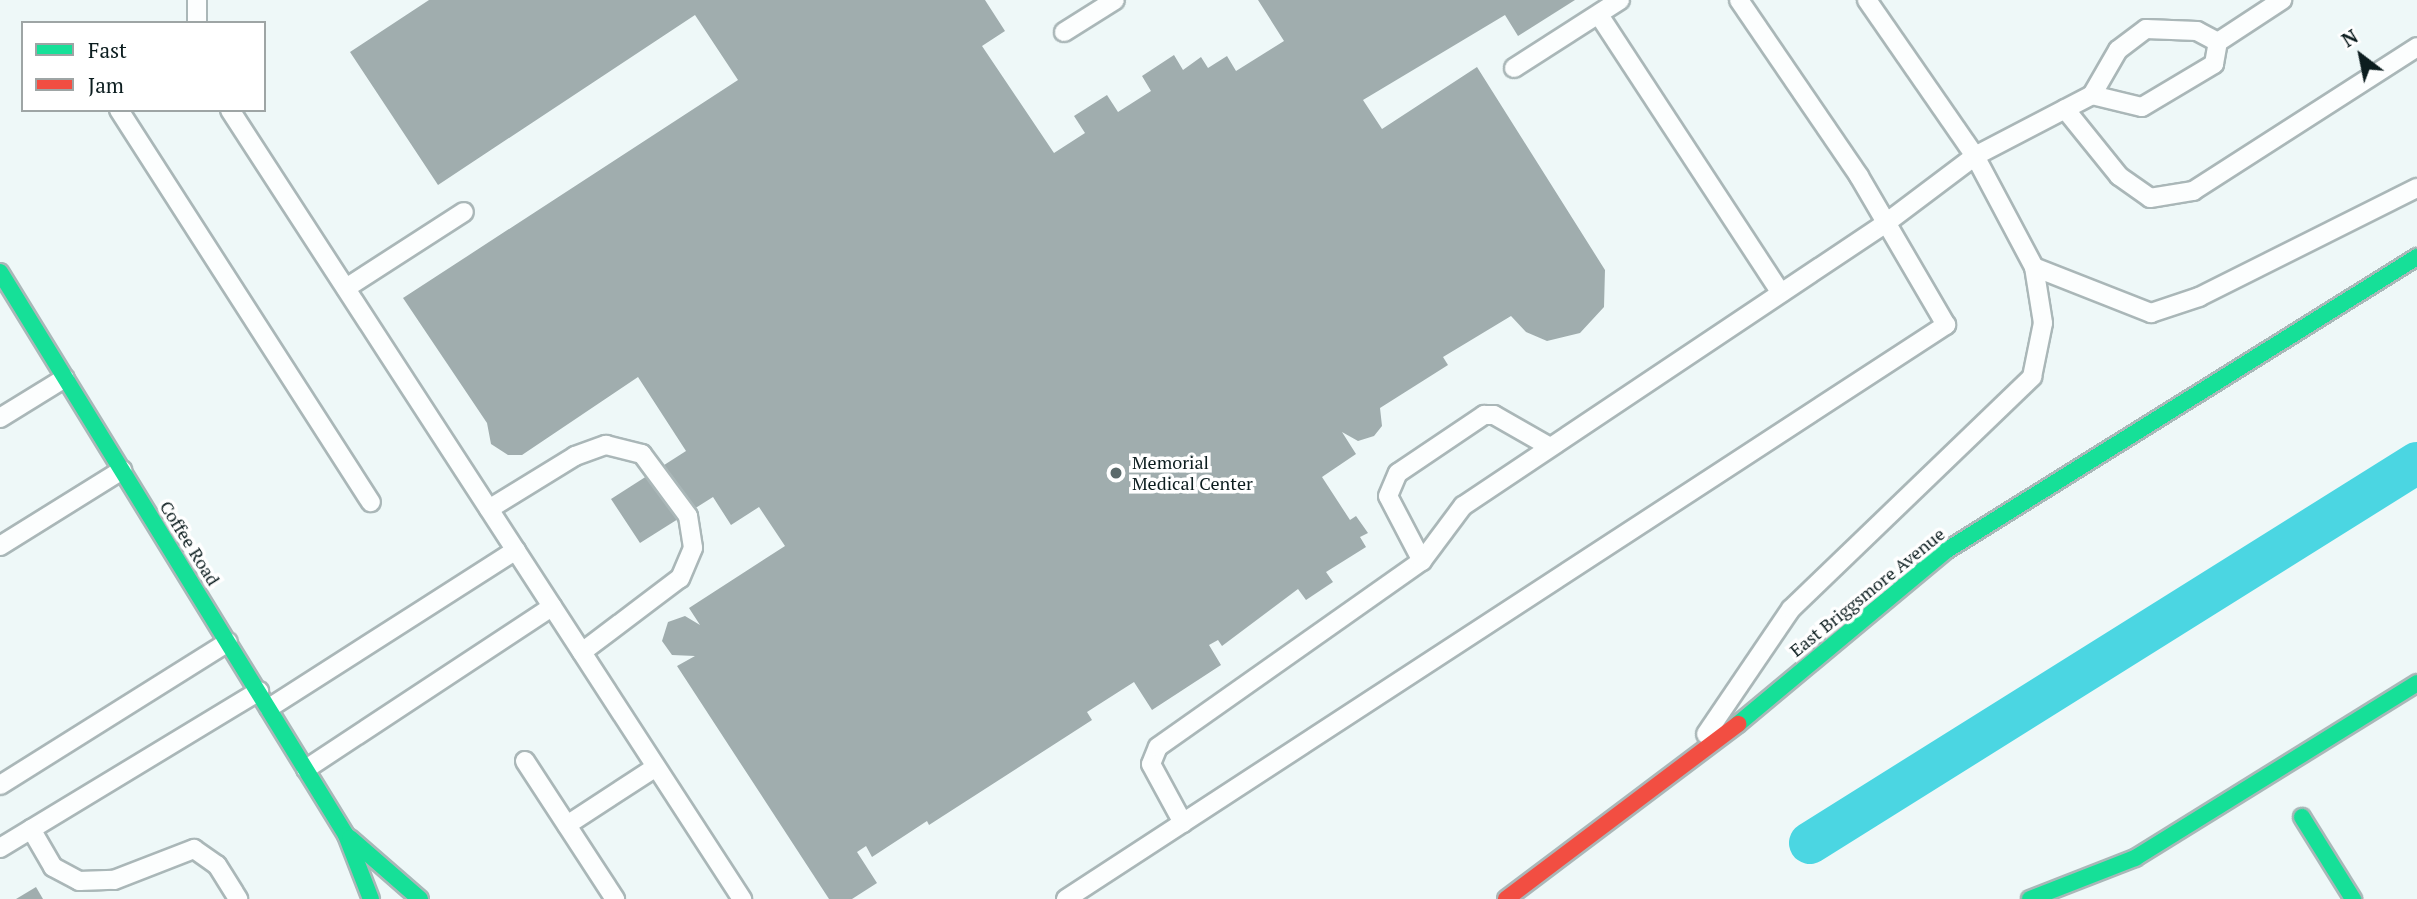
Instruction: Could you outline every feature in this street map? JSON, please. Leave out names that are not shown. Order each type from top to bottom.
[{"type":"main road","name":"East Briggsmore Avenue","points":[[1506,899],[1679,773],[1947,550],[2417,257]]},
{"type":"main road","name":"Coffee Road","points":[[0,272],[346,835],[371,899]]},
{"type":"main road","points":[[2031,899],[2070,892],[2135,858],[2417,683]]},
{"type":"main road","points":[[2302,817],[2353,899]]},
{"type":"main road","name":"Coffee Road","points":[[346,835],[420,899]]},
{"type":"lane","points":[[197,0],[197,21]]},
{"type":"lane","points":[[1063,32],[1115,0]]},
{"type":"lane","points":[[1514,68],[1620,0]]},
{"type":"lane","points":[[1066,899],[1946,325],[1886,223],[1739,0]]},
{"type":"lane","points":[[1679,773],[1791,609],[2032,377],[2043,323],[2034,267],[1975,156],[1867,0]]},
{"type":"lane","points":[[2092,95],[2142,107],[2214,64],[2218,42],[2282,0]]},
{"type":"lane","points":[[1599,15],[1781,293]]},
{"type":"lane","points":[[1183,823],[1151,764],[1158,747],[1422,561],[1463,506],[1886,223],[1975,156],[2092,95],[2118,50],[2146,29],[2197,31],[2218,42]]},
{"type":"lane","points":[[2065,109],[2119,176],[2150,198],[2193,191],[2417,47]]},
{"type":"lane","points":[[120,112],[371,502]]},
{"type":"lane","points":[[231,112],[742,899]]},
{"type":"lane","points":[[2034,267],[2151,313],[2199,298],[2417,188]]},
{"type":"lane","points":[[346,288],[464,212]]},
{"type":"lane","points":[[0,418],[65,377]]},
{"type":"lane","points":[[1422,561],[1388,496],[1398,473],[1485,415],[1494,415],[1550,447]]},
{"type":"lane","points":[[489,509],[575,456],[606,445],[642,454],[688,516],[693,548],[680,578],[582,652]]},
{"type":"lane","points":[[0,545],[122,470]]},
{"type":"lane","points":[[269,708],[516,550]]},
{"type":"lane","points":[[306,769],[552,607]]},
{"type":"lane","points":[[0,785],[228,642]]},
{"type":"lane","points":[[0,848],[259,691]]},
{"type":"lane","points":[[525,761],[615,899]]},
{"type":"lane","points":[[567,825],[656,767]]},
{"type":"lane","points":[[31,829],[53,867],[79,881],[114,880],[194,849],[217,865],[239,899]]},
{"type":"building","points":[[429,0],[985,0],[1005,31],[982,46],[1054,153],[1085,133],[1074,116],[1107,95],[1118,112],[1151,91],[1142,76],[1174,55],[1183,70],[1201,57],[1208,68],[1227,56],[1236,71],[1284,41],[1258,0],[1575,0],[1518,36],[1505,15],[1363,100],[1382,129],[1477,67],[1605,270],[1604,307],[1580,333],[1547,341],[1526,332],[1511,316],[1443,357],[1448,365],[1380,408],[1382,426],[1374,436],[1358,441],[1342,432],[1356,454],[1322,477],[1350,520],[1356,516],[1368,533],[1360,537],[1366,547],[1326,572],[1333,582],[1306,600],[1298,589],[1222,646],[1218,640],[1209,645],[1221,665],[1152,710],[1134,682],[1087,712],[1092,720],[929,825],[927,821],[872,857],[866,846],[857,852],[877,883],[852,899],[829,899],[677,666],[695,656],[672,655],[662,641],[668,622],[685,616],[700,625],[689,608],[785,546],[759,507],[731,525],[713,497],[640,543],[611,499],[686,451],[638,377],[522,455],[508,455],[491,444],[487,423],[403,298],[738,80],[695,15],[438,185],[350,52]]},
{"type":"building","points":[[36,887],[43,899],[16,899]]},
{"type":"waterway","points":[[1810,843],[2417,463]]},
{"type":"traffic: fast","points":[[1738,724],[1947,550],[2417,257]]},
{"type":"traffic: fast","points":[[0,272],[346,835],[371,899]]},
{"type":"traffic: fast","points":[[2030,899],[2135,858],[2417,683]]},
{"type":"traffic: fast","points":[[2302,817],[2353,899]]},
{"type":"traffic: fast","points":[[350,838],[420,899]]},
{"type":"traffic: jam","points":[[1506,899],[1738,724]]},
{"type":"place","name":"Memorial Medical Center","points":[[1116,473]]}]
